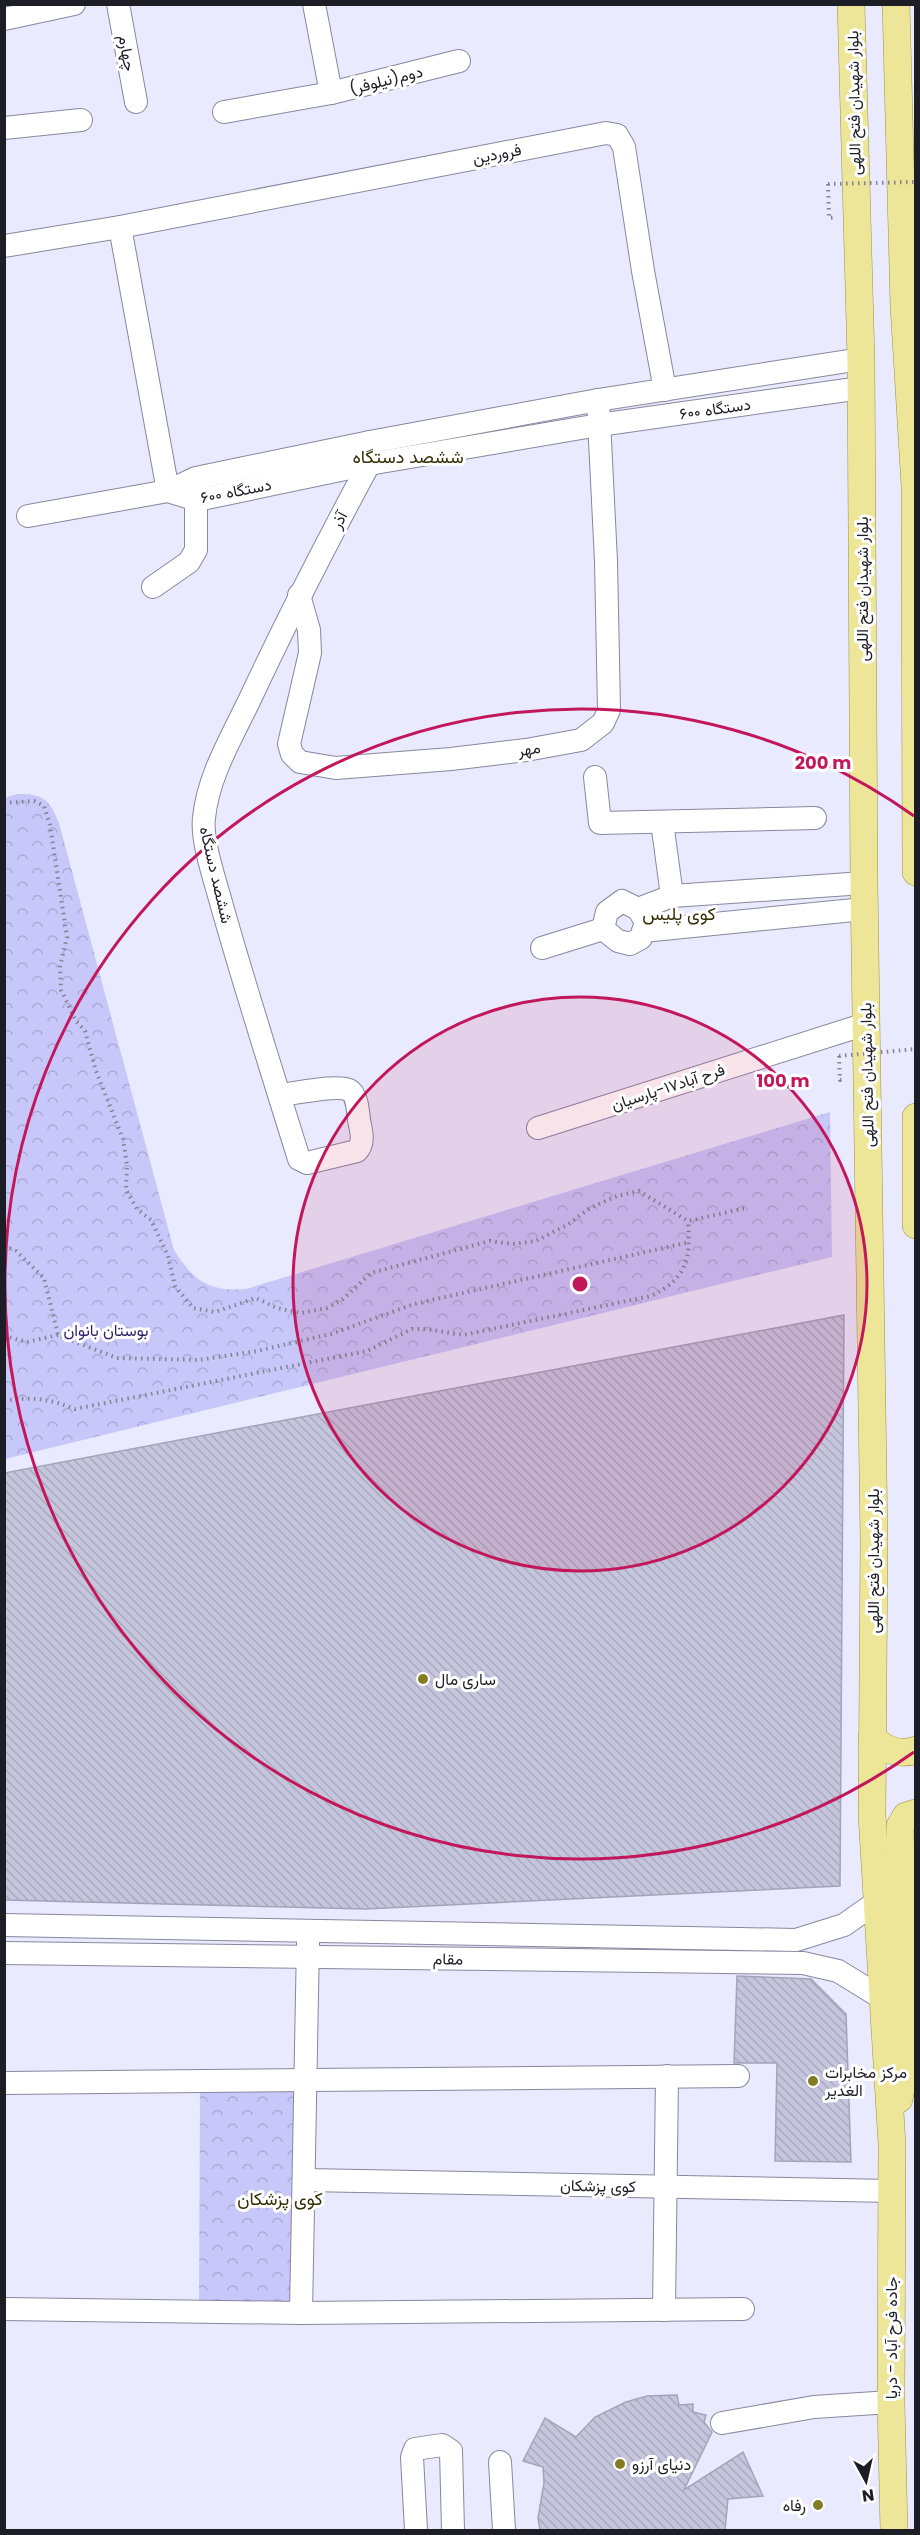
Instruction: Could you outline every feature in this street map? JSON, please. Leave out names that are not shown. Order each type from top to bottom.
[{"type":"main road","name":"بلوار شهیدان فتح اللهی","points":[[851,4],[861,359],[864,896],[874,1541],[872,1815],[892,2145]]},
{"type":"main road","points":[[896,4],[907,122],[915,486],[915,872]]},
{"type":"main road","points":[[915,1117],[915,1225]]},
{"type":"main road","points":[[873,1738],[887,1750],[899,1753],[915,1750]]},
{"type":"main road","points":[[892,2145],[906,2060],[900,1826],[906,1816],[915,1813]]},
{"type":"main road","name":"جاده فرح آباد - دریا","points":[[892,2145],[891,2402],[894,2530]]},
{"type":"street","points":[[4,19],[74,4]]},
{"type":"street","name":"چهارم","points":[[118,4],[136,102]]},
{"type":"street","name":"دوم(نیلوفر)","points":[[314,4],[331,93],[459,62]]},
{"type":"street","points":[[224,112],[331,93]]},
{"type":"street","points":[[4,128],[81,120]]},
{"type":"street","name":"فروردین","points":[[120,227],[606,133],[617,135],[624,147],[643,272],[665,390]]},
{"type":"street","points":[[4,246],[120,227],[168,491]]},
{"type":"street","name":"۶۰۰ دستگاه","points":[[28,516],[168,491],[197,489],[370,453],[598,400],[861,359]]},
{"type":"street","name":"۶۰۰ دستگاه","points":[[370,453],[599,425],[861,388]]},
{"type":"street","name":"مهر","points":[[299,595],[310,640],[310,653],[290,744],[292,754],[300,762],[336,768],[451,759],[526,750],[580,740],[603,723],[609,710],[606,561],[598,400]]},
{"type":"street","name":"آذر","points":[[299,595],[370,453]]},
{"type":"street","points":[[153,587],[189,562],[196,550],[197,489]]},
{"type":"street","name":"ششصد دستگاه","points":[[279,1095],[210,861],[203,820],[216,771],[299,595]]},
{"type":"street","points":[[595,777],[600,823],[815,818]]},
{"type":"street","points":[[662,822],[672,896]]},
{"type":"street","points":[[641,920],[672,896],[864,896]]},
{"type":"street","points":[[641,920],[864,896]]},
{"type":"street","points":[[622,901],[641,920],[641,938],[630,944],[618,941],[603,928],[607,912],[622,901]]},
{"type":"street","points":[[542,948],[603,928]]},
{"type":"street","name":"فرح آباد۱۷-پارسیان","points":[[538,1128],[866,1024]]},
{"type":"street","name":"مقام","points":[[4,1925],[796,1940],[844,1924],[878,1901]]},
{"type":"street","points":[[302,2313],[308,1932]]},
{"type":"street","name":"مقام","points":[[4,1953],[803,1963],[838,1971],[882,1998]]},
{"type":"street","points":[[664,2310],[667,2076]]},
{"type":"street","points":[[4,2084],[738,2076]]},
{"type":"street","name":"کوی پزشکان","points":[[305,2180],[891,2191]]},
{"type":"street","points":[[4,2309],[302,2313],[744,2309]]},
{"type":"street","points":[[722,2423],[814,2407],[891,2402]]},
{"type":"street","points":[[416,2530],[412,2457],[415,2449],[442,2445],[451,2451],[453,2530]]},
{"type":"street","points":[[500,2462],[504,2530]]},
{"type":"path","points":[[829,218],[828,184],[915,182]]},
{"type":"path","points":[[4,803],[34,801],[44,806],[50,825],[67,937],[60,967],[61,990],[76,1021],[85,1031],[96,1071],[123,1139],[127,1165],[126,1190],[137,1209],[151,1220],[168,1256],[175,1286],[193,1308],[214,1312],[256,1298],[277,1308],[301,1313],[327,1308],[343,1299],[371,1273],[490,1241],[513,1244],[536,1241],[567,1225],[590,1208],[617,1196],[639,1191],[688,1221],[746,1208]]},
{"type":"path","points":[[840,1080],[839,1056],[915,1048]]},
{"type":"path","points":[[4,1401],[26,1398],[48,1400],[61,1402],[75,1409],[367,1351],[412,1329],[463,1335],[651,1296],[665,1289],[681,1273],[688,1256],[690,1242],[688,1221]]},
{"type":"path","points":[[4,1336],[27,1342],[58,1335],[117,1358],[211,1358],[257,1351],[331,1334],[414,1304],[690,1242]]},
{"type":"path","points":[[4,1246],[16,1251],[44,1278],[58,1335]]},
{"type":"green space","name":"بوستان بانوان","points":[[17,794],[40,797],[52,808],[59,823],[174,1250],[188,1270],[203,1282],[222,1289],[246,1289],[830,1112],[832,1257],[5,1459],[4,798]]},
{"type":"green space","points":[[306,2088],[301,2313],[199,2312],[200,2090]]},
{"type":"building","name":"ساری مال","points":[[844,1315],[840,1886],[366,1909],[4,1900],[4,1473]]},
{"type":"building","name":"مرکز مخابرات الغدیر","points":[[737,1976],[811,1979],[846,2014],[851,2162],[775,2161],[777,2063],[734,2063]]},
{"type":"building","name":"دنیای آرزو","points":[[677,2395],[679,2405],[693,2404],[693,2412],[706,2415],[704,2422],[712,2432],[684,2490],[743,2452],[763,2496],[728,2499],[725,2530],[540,2530],[538,2518],[544,2483],[543,2467],[523,2461],[545,2418],[576,2437],[595,2417],[626,2402],[647,2396]]},
{"type":"place","name":"ساری مال","points":[[423,1679]]},
{"type":"place","name":"مرکز مخابرات الغدیر","points":[[813,2081]]},
{"type":"place","name":"دنیای آرزو","points":[[620,2464]]},
{"type":"place","name":"رفاه","points":[[818,2505]]},
{"type":"district","name":"ششصد دستگاه","points":[[408,456]]},
{"type":"district","name":"کوی پلیس","points":[[679,913]]},
{"type":"district","name":"کوی پزشکان","points":[[280,2198]]}]
